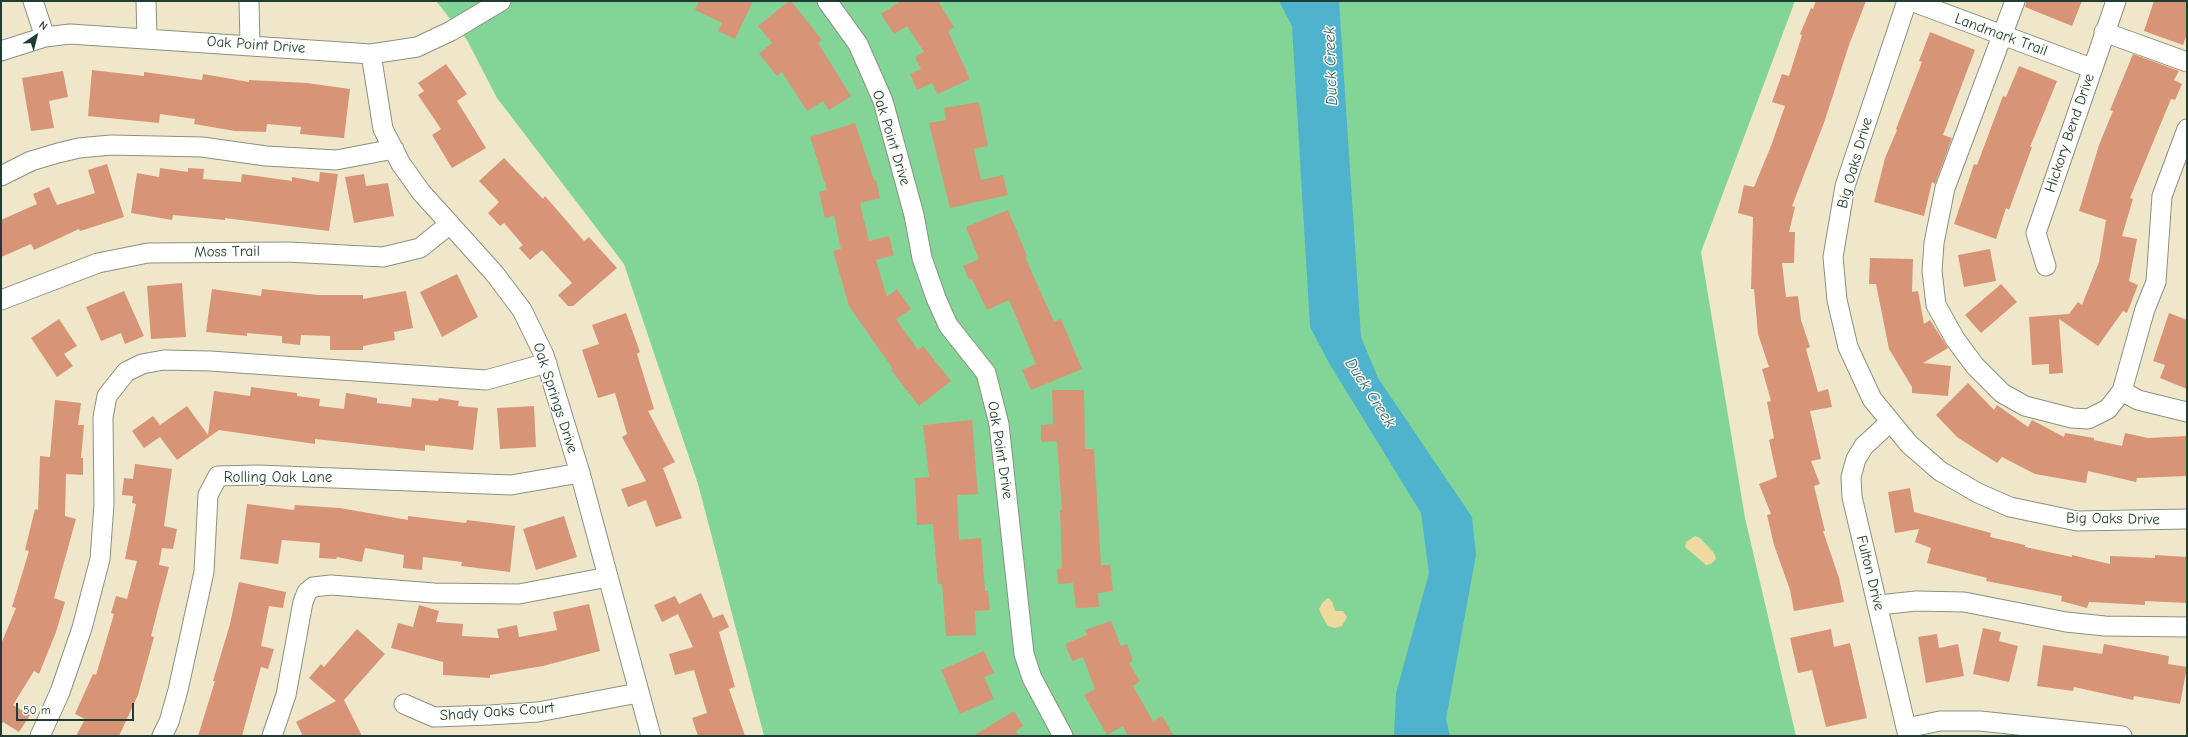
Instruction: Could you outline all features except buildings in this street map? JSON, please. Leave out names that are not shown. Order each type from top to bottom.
[{"type":"street","points":[[33,1],[45,37]]},
{"type":"street","points":[[146,1],[147,38]]},
{"type":"street","points":[[249,1],[250,44]]},
{"type":"street","name":"Oak Point Drive","points":[[1,51],[45,37],[70,34],[250,44],[372,54],[417,47],[451,31],[501,1]]},
{"type":"street","name":"Oak Point Drive","points":[[827,1],[858,44],[883,101],[914,215],[922,258],[936,298],[948,325],[986,373],[999,424],[1024,654],[1032,678],[1063,736]]},
{"type":"street","name":"Big Oaks Drive","points":[[1907,1],[1845,186],[1833,257],[1837,300],[1848,348],[1872,399],[1909,444],[1940,471],[1978,493],[2010,507],[2076,521],[2187,519]]},
{"type":"street","name":"Landmark Trail","points":[[1911,1],[2092,68]]},
{"type":"street","points":[[2015,1],[1945,188],[1934,243],[1932,271],[1936,304],[1955,339],[1975,366],[2002,392],[2025,406],[2072,418],[2088,419],[2108,409],[2122,391],[2145,309],[2156,282],[2162,196],[2187,129]]},
{"type":"street","name":"Hickory Bend Drive","points":[[2046,266],[2036,233],[2104,32],[2116,1]]},
{"type":"street","points":[[2104,32],[2187,62]]},
{"type":"street","name":"Oak Springs Drive","points":[[372,54],[384,129],[394,149],[421,192],[494,273],[522,310],[547,363],[580,473],[638,693],[651,736]]},
{"type":"street","points":[[1,176],[31,161],[79,148],[111,145],[202,147],[266,156],[336,160],[394,149]]},
{"type":"street","name":"Moss Trail","points":[[1,300],[98,263],[148,253],[288,252],[383,257],[420,248],[450,224]]},
{"type":"street","points":[[40,736],[60,692],[78,642],[100,559],[104,486],[103,417],[107,396],[126,372],[142,364],[164,360],[210,361],[486,380],[547,363]]},
{"type":"street","points":[[2122,391],[2138,400],[2187,412]]},
{"type":"street","name":"Fulton Drive","points":[[1890,422],[1864,446],[1856,459],[1851,477],[1852,497],[1879,605],[1907,732]]},
{"type":"street","name":"Rolling Oak Lane","points":[[162,736],[169,722],[178,690],[204,572],[208,495],[218,476],[258,475],[511,485],[580,473]]},
{"type":"street","points":[[272,736],[286,695],[303,602],[307,592],[313,587],[331,585],[434,593],[519,594],[608,577]]},
{"type":"street","points":[[1879,605],[1916,601],[1964,602],[2066,622],[2105,626],[2187,627]]},
{"type":"street","name":"Shady Oaks Court","points":[[404,704],[434,717],[490,715],[538,712],[638,693]]},
{"type":"street","points":[[1907,732],[1940,721],[1980,721],[2122,736]]},
{"type":"green space","points":[[436,1],[1795,1],[1701,252],[1745,518],[1796,736],[764,736],[698,484],[624,264],[497,98],[467,40]]},
{"type":"sand","points":[[1695,536],[1700,538],[1714,553],[1716,559],[1711,564],[1706,565],[1685,547],[1686,542]]},
{"type":"sand","points":[[1328,598],[1332,601],[1335,611],[1343,611],[1347,617],[1342,626],[1335,628],[1328,626],[1323,618],[1319,609],[1323,602]]},
{"type":"water","name":"Duck Creek","points":[[1279,1],[1339,1],[1361,337],[1378,378],[1472,517],[1476,555],[1446,719],[1450,736],[1394,736],[1396,693],[1429,573],[1421,513],[1329,363],[1310,327],[1292,26]]}]
